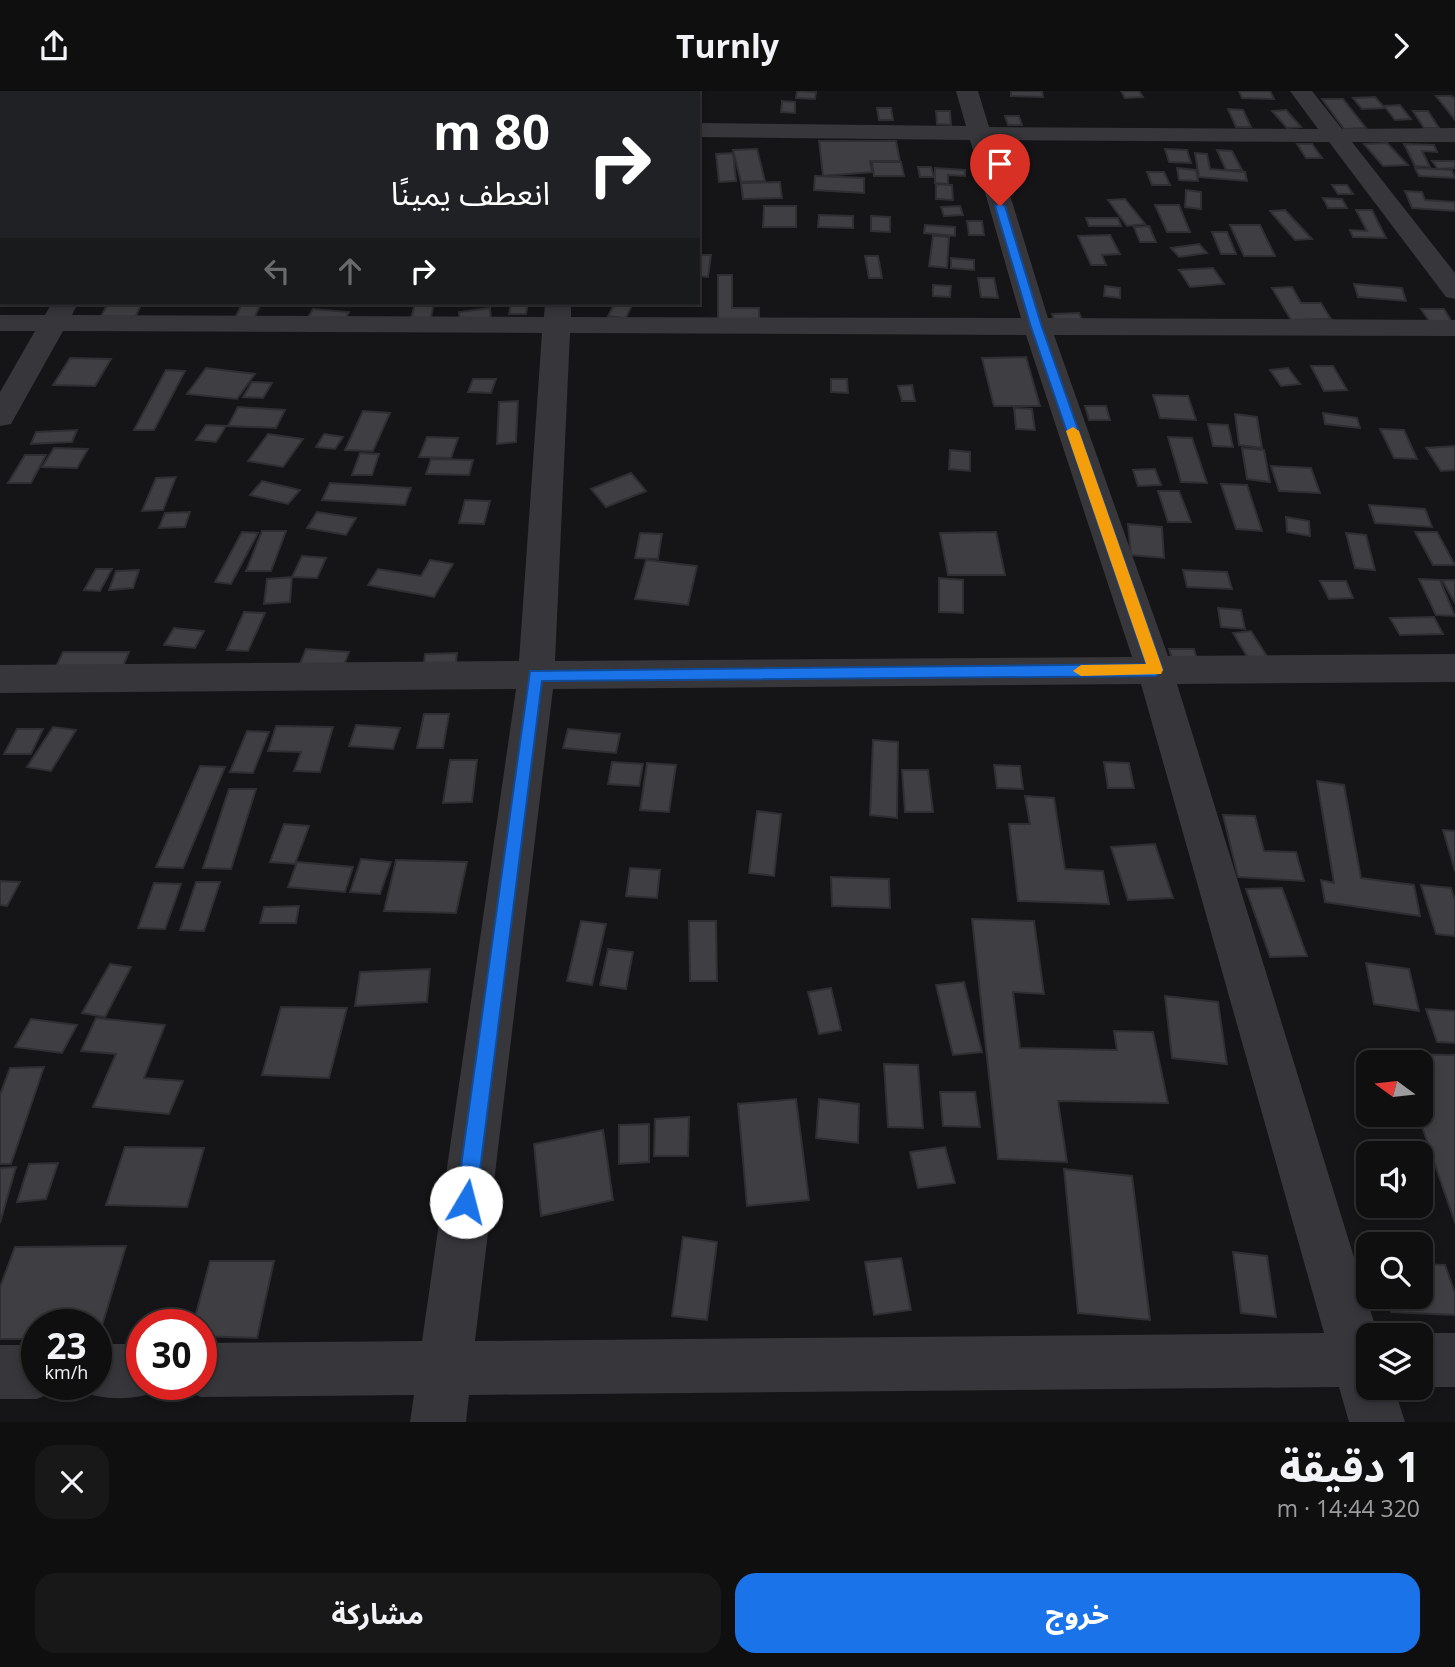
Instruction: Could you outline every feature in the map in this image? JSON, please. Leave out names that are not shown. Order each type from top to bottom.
[{"type":"street","points":[[967,91],[1037,327],[1156,670],[1356,1333]]},
{"type":"street","points":[[1301,91],[1455,291]]},
{"type":"street","points":[[700,130],[979,134],[1455,135]]},
{"type":"street","points":[[0,323],[60,313],[557,314],[1037,327],[1455,328]]},
{"type":"street","points":[[0,417],[60,313]]},
{"type":"street","points":[[438,1422],[536,675],[557,314]]},
{"type":"street","points":[[0,679],[1455,668]]},
{"type":"street","points":[[217,1370],[1356,1360]]},
{"type":"street","points":[[1433,1360],[1455,1360]]},
{"type":"street","points":[[0,1372],[21,1372]]},
{"type":"street","points":[[1372,1400],[1377,1422]]},
{"type":"building","points":[[797,91],[816,92],[815,99],[796,98]]},
{"type":"building","points":[[1011,91],[1042,91],[1043,97],[1011,96]]},
{"type":"building","points":[[1121,91],[1139,91],[1143,97],[1125,98]]},
{"type":"building","points":[[1239,91],[1270,91],[1274,99],[1242,98]]},
{"type":"building","points":[[1436,96],[1452,96],[1455,99],[1455,120]]},
{"type":"building","points":[[1375,97],[1385,108],[1362,109],[1353,98]]},
{"type":"building","points":[[1322,99],[1343,99],[1366,128],[1344,129]]},
{"type":"building","points":[[782,101],[795,102],[795,113],[781,112]]},
{"type":"building","points":[[1400,105],[1411,119],[1395,120],[1384,106]]},
{"type":"building","points":[[877,108],[891,108],[893,120],[879,120]]},
{"type":"building","points":[[1228,109],[1243,110],[1251,127],[1236,127]]},
{"type":"building","points":[[1286,110],[1301,127],[1287,128],[1272,111]]},
{"type":"building","points":[[936,111],[950,111],[951,125],[937,124]]},
{"type":"building","points":[[1413,111],[1428,111],[1439,128],[1424,128]]},
{"type":"building","points":[[1005,116],[1019,116],[1022,125],[1008,125]]},
{"type":"building","points":[[819,141],[896,141],[900,161],[870,161],[872,172],[823,176]]},
{"type":"building","points":[[1387,143],[1408,165],[1383,166],[1364,144]]},
{"type":"building","points":[[1297,144],[1312,144],[1322,158],[1306,158]]},
{"type":"building","points":[[1404,144],[1434,145],[1437,152],[1422,151],[1430,167],[1415,166]]},
{"type":"building","points":[[757,149],[765,181],[741,182],[733,150]]},
{"type":"building","points":[[1165,149],[1187,150],[1191,163],[1169,162]]},
{"type":"building","points":[[1217,150],[1232,151],[1242,170],[1226,170]]},
{"type":"building","points":[[733,153],[736,181],[719,182],[716,154]]},
{"type":"building","points":[[1195,153],[1207,154],[1210,169],[1245,172],[1247,181],[1199,177]]},
{"type":"building","points":[[1432,161],[1455,161],[1455,168],[1438,169]]},
{"type":"building","points":[[872,162],[901,162],[904,176],[874,176]]},
{"type":"building","points":[[918,167],[931,167],[934,177],[920,177]]},
{"type":"building","points":[[935,168],[965,170],[965,176],[948,175],[948,184],[935,183]]},
{"type":"building","points":[[1177,168],[1196,170],[1198,181],[1179,180]]},
{"type":"building","points":[[1415,168],[1452,170],[1455,178],[1419,176]]},
{"type":"building","points":[[1147,172],[1164,172],[1170,185],[1152,185]]},
{"type":"building","points":[[815,176],[864,178],[864,193],[814,190]]},
{"type":"building","points":[[780,182],[782,198],[743,199],[741,183]]},
{"type":"building","points":[[936,184],[952,185],[953,200],[936,199]]},
{"type":"building","points":[[1332,185],[1347,185],[1353,194],[1338,194]]},
{"type":"building","points":[[1186,190],[1201,192],[1201,209],[1185,207]]},
{"type":"building","points":[[1405,191],[1422,192],[1425,200],[1455,202],[1455,211],[1412,208]]},
{"type":"building","points":[[1323,198],[1342,199],[1347,208],[1328,208]]},
{"type":"building","points":[[1125,199],[1145,224],[1127,226],[1108,200]]},
{"type":"building","points":[[1155,205],[1179,205],[1190,232],[1167,232]]},
{"type":"building","points":[[764,206],[796,206],[796,227],[763,227]]},
{"type":"building","points":[[960,206],[963,215],[944,216],[941,207]]},
{"type":"building","points":[[1285,210],[1312,239],[1295,240],[1270,211]]},
{"type":"building","points":[[1356,210],[1372,210],[1386,238],[1353,237],[1350,230],[1367,231]]},
{"type":"building","points":[[819,215],[853,216],[853,228],[818,227]]},
{"type":"building","points":[[871,216],[890,217],[890,232],[871,231]]},
{"type":"building","points":[[1086,218],[1118,218],[1121,226],[1089,226]]},
{"type":"building","points":[[967,221],[982,221],[984,235],[969,235]]},
{"type":"building","points":[[925,225],[955,227],[955,236],[924,233]]},
{"type":"building","points":[[1230,225],[1260,225],[1275,256],[1244,256]]},
{"type":"building","points":[[1149,226],[1156,242],[1140,242],[1134,227]]},
{"type":"building","points":[[1212,232],[1227,232],[1236,254],[1221,254]]},
{"type":"building","points":[[1110,235],[1120,254],[1102,255],[1106,265],[1091,265],[1078,236]]},
{"type":"building","points":[[933,236],[949,237],[947,268],[929,266]]},
{"type":"building","points":[[1199,244],[1207,253],[1179,257],[1171,248]]},
{"type":"building","points":[[700,255],[711,255],[708,277],[700,276]]},
{"type":"building","points":[[865,256],[878,256],[882,278],[869,278]]},
{"type":"building","points":[[951,258],[974,260],[974,270],[951,268]]},
{"type":"building","points":[[1213,268],[1224,284],[1190,287],[1179,270]]},
{"type":"building","points":[[718,275],[732,275],[732,308],[759,308],[759,320],[718,320]]},
{"type":"building","points":[[978,278],[994,278],[998,298],[981,297]]},
{"type":"building","points":[[1354,284],[1402,288],[1406,301],[1358,297]]},
{"type":"building","points":[[933,285],[951,286],[950,297],[933,296]]},
{"type":"building","points":[[1105,286],[1120,288],[1120,298],[1104,296]]},
{"type":"building","points":[[1292,287],[1301,303],[1321,303],[1331,319],[1291,320],[1272,288]]},
{"type":"building","points":[[107,305],[141,305],[132,324],[97,324]]},
{"type":"building","points":[[242,305],[260,305],[250,326],[231,326]]},
{"type":"building","points":[[414,305],[434,305],[430,322],[410,323]]},
{"type":"building","points":[[511,305],[528,305],[526,314],[509,314]]},
{"type":"building","points":[[614,305],[632,305],[626,318],[608,316]]},
{"type":"building","points":[[490,308],[491,320],[460,324],[459,312]]},
{"type":"building","points":[[313,309],[349,312],[342,324],[306,321]]},
{"type":"building","points":[[1421,309],[1444,309],[1455,327],[1433,327]]},
{"type":"building","points":[[1079,313],[1087,331],[1059,332],[1052,314]]},
{"type":"building","points":[[1026,357],[1040,406],[994,406],[982,358]]},
{"type":"building","points":[[70,358],[111,359],[95,386],[53,385]]},
{"type":"building","points":[[1311,366],[1333,366],[1347,390],[1324,391]]},
{"type":"building","points":[[206,368],[255,374],[237,399],[187,394]]},
{"type":"building","points":[[1288,368],[1300,384],[1281,386],[1270,370]]},
{"type":"building","points":[[166,370],[185,371],[154,430],[134,430]]},
{"type":"building","points":[[473,379],[496,379],[491,393],[468,392]]},
{"type":"building","points":[[831,379],[847,379],[848,393],[831,392]]},
{"type":"building","points":[[252,382],[272,383],[263,398],[243,397]]},
{"type":"building","points":[[912,385],[915,401],[902,401],[898,386]]},
{"type":"building","points":[[1153,395],[1188,396],[1196,420],[1160,418]]},
{"type":"building","points":[[518,401],[516,442],[497,444],[499,402]]},
{"type":"building","points":[[1085,406],[1106,406],[1110,420],[1089,420]]},
{"type":"building","points":[[238,407],[285,410],[276,428],[228,426]]},
{"type":"building","points":[[1014,408],[1032,409],[1035,430],[1016,429]]},
{"type":"building","points":[[363,411],[390,413],[373,451],[345,450]]},
{"type":"building","points":[[1323,413],[1357,418],[1360,428],[1325,424]]},
{"type":"building","points":[[1235,414],[1257,417],[1262,448],[1239,445]]},
{"type":"building","points":[[1208,424],[1228,425],[1233,447],[1213,446]]},
{"type":"building","points":[[206,425],[226,426],[216,442],[196,440]]},
{"type":"building","points":[[1380,429],[1404,430],[1417,459],[1394,458]]},
{"type":"building","points":[[77,430],[72,442],[31,444],[36,432]]},
{"type":"building","points":[[268,434],[303,439],[283,467],[248,461]]},
{"type":"building","points":[[324,434],[343,437],[335,449],[316,447]]},
{"type":"building","points":[[427,437],[458,438],[451,458],[419,457]]},
{"type":"building","points":[[1168,437],[1192,438],[1207,483],[1181,482]]},
{"type":"building","points":[[1455,446],[1455,470],[1441,471],[1426,448]]},
{"type":"building","points":[[54,448],[88,449],[77,468],[42,467]]},
{"type":"building","points":[[1242,448],[1264,450],[1270,482],[1247,479]]},
{"type":"building","points":[[950,450],[970,452],[970,471],[949,469]]},
{"type":"building","points":[[360,453],[379,454],[372,475],[352,475]]},
{"type":"building","points":[[25,455],[46,455],[31,483],[8,483]]},
{"type":"building","points":[[431,459],[473,460],[469,475],[426,474]]},
{"type":"building","points":[[1271,466],[1311,468],[1320,493],[1279,491]]},
{"type":"building","points":[[1155,469],[1161,485],[1138,486],[1133,470]]},
{"type":"building","points":[[631,473],[646,491],[606,507],[591,489]]},
{"type":"building","points":[[176,477],[163,510],[142,511],[156,478]]},
{"type":"building","points":[[262,481],[300,490],[288,504],[250,495]]},
{"type":"building","points":[[330,483],[411,488],[405,505],[322,500]]},
{"type":"building","points":[[1221,484],[1247,485],[1262,531],[1236,529]]},
{"type":"building","points":[[1158,491],[1179,491],[1191,522],[1168,522]]},
{"type":"building","points":[[465,500],[490,501],[484,524],[459,523]]},
{"type":"building","points":[[1369,505],[1425,509],[1432,527],[1375,523]]},
{"type":"building","points":[[190,512],[185,527],[159,528],[165,513]]},
{"type":"building","points":[[317,512],[356,518],[346,535],[307,528]]},
{"type":"building","points":[[1286,517],[1309,521],[1310,536],[1287,532]]},
{"type":"building","points":[[1128,524],[1162,527],[1164,558],[1131,555]]},
{"type":"building","points":[[262,531],[286,531],[271,571],[246,571]]},
{"type":"building","points":[[242,532],[258,533],[231,584],[215,582]]},
{"type":"building","points":[[996,532],[1005,575],[948,575],[940,533]]},
{"type":"building","points":[[1415,532],[1437,532],[1455,565],[1433,565]]},
{"type":"building","points":[[640,533],[662,534],[658,559],[635,558]]},
{"type":"building","points":[[1346,533],[1366,535],[1375,570],[1355,568]]},
{"type":"building","points":[[302,556],[326,558],[317,578],[292,577]]},
{"type":"building","points":[[430,560],[453,564],[434,597],[368,585],[378,569],[421,576]]},
{"type":"building","points":[[646,560],[697,566],[688,605],[635,599]]},
{"type":"building","points":[[96,569],[112,569],[100,591],[84,590]]},
{"type":"building","points":[[139,570],[133,588],[109,590],[116,571]]},
{"type":"building","points":[[1183,570],[1227,572],[1232,589],[1187,587]]},
{"type":"building","points":[[292,577],[290,602],[264,604],[267,579]]},
{"type":"building","points":[[939,578],[963,580],[963,613],[939,612]]},
{"type":"building","points":[[1419,579],[1440,580],[1455,616],[1436,615]]},
{"type":"building","points":[[1442,580],[1455,580],[1455,603]]},
{"type":"building","points":[[1320,581],[1346,581],[1353,598],[1329,599]]},
{"type":"building","points":[[1218,608],[1241,610],[1245,629],[1221,627]]},
{"type":"building","points":[[244,612],[265,613],[248,651],[227,650]]},
{"type":"building","points":[[1434,617],[1443,634],[1400,635],[1390,618]]},
{"type":"building","points":[[174,628],[204,631],[195,648],[164,645]]},
{"type":"building","points":[[1251,631],[1273,666],[1254,668],[1233,633]]},
{"type":"building","points":[[306,649],[349,652],[341,673],[297,671]]},
{"type":"building","points":[[1169,649],[1194,649],[1201,672],[1176,672]]},
{"type":"building","points":[[63,652],[129,652],[119,676],[51,677]]},
{"type":"building","points":[[457,653],[455,672],[423,674],[425,654]]},
{"type":"building","points":[[424,714],[449,714],[443,748],[417,748]]},
{"type":"building","points":[[356,725],[400,728],[393,749],[349,746]]},
{"type":"building","points":[[276,726],[333,727],[320,772],[294,771],[301,752],[268,751]]},
{"type":"building","points":[[53,727],[76,730],[51,771],[27,767]]},
{"type":"building","points":[[17,729],[43,729],[31,754],[4,754]]},
{"type":"building","points":[[568,729],[620,734],[616,753],[563,748]]},
{"type":"building","points":[[247,731],[269,732],[253,773],[230,772]]},
{"type":"building","points":[[873,740],[898,742],[897,818],[870,815]]},
{"type":"building","points":[[450,760],[477,760],[472,802],[443,803]]},
{"type":"building","points":[[612,762],[643,764],[639,786],[608,784]]},
{"type":"building","points":[[1104,762],[1129,763],[1134,788],[1108,788]]},
{"type":"building","points":[[647,763],[676,765],[669,812],[640,810]]},
{"type":"building","points":[[994,765],[1020,766],[1023,789],[997,788]]},
{"type":"building","points":[[200,766],[225,767],[183,868],[156,867]]},
{"type":"building","points":[[902,770],[928,770],[933,812],[905,812]]},
{"type":"building","points":[[1317,781],[1344,785],[1361,878],[1414,885],[1420,916],[1325,902],[1321,880],[1334,883]]},
{"type":"building","points":[[229,789],[256,789],[231,869],[203,868]]},
{"type":"building","points":[[1025,796],[1054,798],[1065,869],[1103,871],[1109,904],[1018,901],[1009,824],[1030,824]]},
{"type":"building","points":[[757,811],[781,814],[774,876],[749,873]]},
{"type":"building","points":[[1223,815],[1255,816],[1264,851],[1296,852],[1304,881],[1238,877]]},
{"type":"building","points":[[284,824],[309,826],[295,864],[270,862]]},
{"type":"building","points":[[1443,830],[1455,831],[1455,871]]},
{"type":"building","points":[[1155,844],[1173,898],[1128,900],[1111,847]]},
{"type":"building","points":[[361,859],[391,862],[380,894],[350,892]]},
{"type":"building","points":[[396,860],[467,862],[456,913],[384,911]]},
{"type":"building","points":[[297,862],[353,867],[345,892],[288,887]]},
{"type":"building","points":[[630,868],[660,870],[657,898],[626,896]]},
{"type":"building","points":[[831,877],[889,879],[890,908],[832,906]]},
{"type":"building","points":[[0,881],[20,882],[7,906],[0,905]]},
{"type":"building","points":[[196,882],[220,882],[204,931],[180,930]]},
{"type":"building","points":[[154,883],[181,884],[165,929],[138,928]]},
{"type":"building","points":[[1421,885],[1451,888],[1455,900],[1455,936],[1436,934]]},
{"type":"building","points":[[1282,888],[1307,956],[1270,957],[1246,889]]},
{"type":"building","points":[[299,906],[296,923],[260,923],[264,907]]},
{"type":"building","points":[[972,919],[1034,921],[1044,994],[1013,992],[1020,1048],[1117,1050],[1114,1031],[1153,1032],[1168,1103],[1058,1101],[1067,1162],[998,1159]]},
{"type":"building","points":[[581,921],[606,924],[592,985],[567,981]]},
{"type":"building","points":[[689,921],[716,921],[717,981],[690,981]]},
{"type":"building","points":[[608,949],[633,952],[626,989],[600,985]]},
{"type":"building","points":[[1366,963],[1409,969],[1419,1011],[1374,1004]]},
{"type":"building","points":[[110,964],[131,967],[105,1017],[82,1013]]},
{"type":"building","points":[[430,969],[427,1002],[355,1006],[360,972]]},
{"type":"building","points":[[964,982],[982,1052],[953,1055],[936,985]]},
{"type":"building","points":[[831,988],[841,1030],[819,1034],[808,992]]},
{"type":"building","points":[[1165,996],[1218,1002],[1227,1064],[1172,1058]]},
{"type":"building","points":[[281,1007],[347,1008],[329,1078],[262,1075]]},
{"type":"building","points":[[1426,1009],[1455,1011],[1455,1043],[1437,1042]]},
{"type":"building","points":[[96,1018],[165,1025],[144,1078],[183,1081],[169,1114],[93,1107],[116,1054],[81,1051]]},
{"type":"building","points":[[31,1019],[77,1025],[62,1053],[15,1047]]},
{"type":"building","points":[[1433,1055],[1455,1055],[1455,1223],[1433,1159],[1433,1141],[1427,1141],[1422,1127],[1433,1127]]},
{"type":"building","points":[[884,1064],[918,1065],[923,1128],[888,1127]]},
{"type":"building","points":[[44,1067],[11,1164],[0,1164],[0,1095],[10,1068]]},
{"type":"building","points":[[940,1092],[975,1092],[980,1127],[943,1126]]},
{"type":"building","points":[[796,1099],[809,1200],[747,1206],[738,1104]]},
{"type":"building","points":[[819,1099],[859,1104],[858,1143],[816,1138]]},
{"type":"building","points":[[689,1117],[688,1156],[654,1156],[655,1119]]},
{"type":"building","points":[[649,1124],[649,1162],[619,1164],[619,1125]]},
{"type":"building","points":[[603,1130],[613,1200],[541,1216],[534,1144]]},
{"type":"building","points":[[125,1147],[204,1148],[187,1207],[106,1205]]},
{"type":"building","points":[[945,1147],[955,1183],[918,1188],[910,1152]]},
{"type":"building","points":[[58,1163],[46,1199],[17,1202],[29,1164]]},
{"type":"building","points":[[16,1167],[0,1223],[0,1168]]},
{"type":"building","points":[[1064,1169],[1132,1176],[1150,1320],[1078,1313]]},
{"type":"building","points":[[683,1237],[717,1242],[707,1320],[672,1316]]},
{"type":"building","points":[[126,1246],[107,1309],[21,1309],[21,1339],[0,1339],[0,1287],[15,1247]]},
{"type":"building","points":[[1233,1252],[1267,1256],[1276,1317],[1241,1313]]},
{"type":"building","points":[[901,1258],[911,1310],[874,1315],[865,1262]]},
{"type":"building","points":[[210,1261],[274,1261],[257,1338],[217,1337],[217,1309],[197,1309]]},
{"type":"building","points":[[1433,1264],[1445,1265],[1455,1293],[1455,1315],[1391,1312],[1390,1309],[1433,1309]]},
{"type":"slow traffic","points":[[1073,431],[1156,670],[1081,671]]},
{"type":"route","points":[[466,1202],[536,675],[1156,670],[1037,327],[1000,206]]}]
